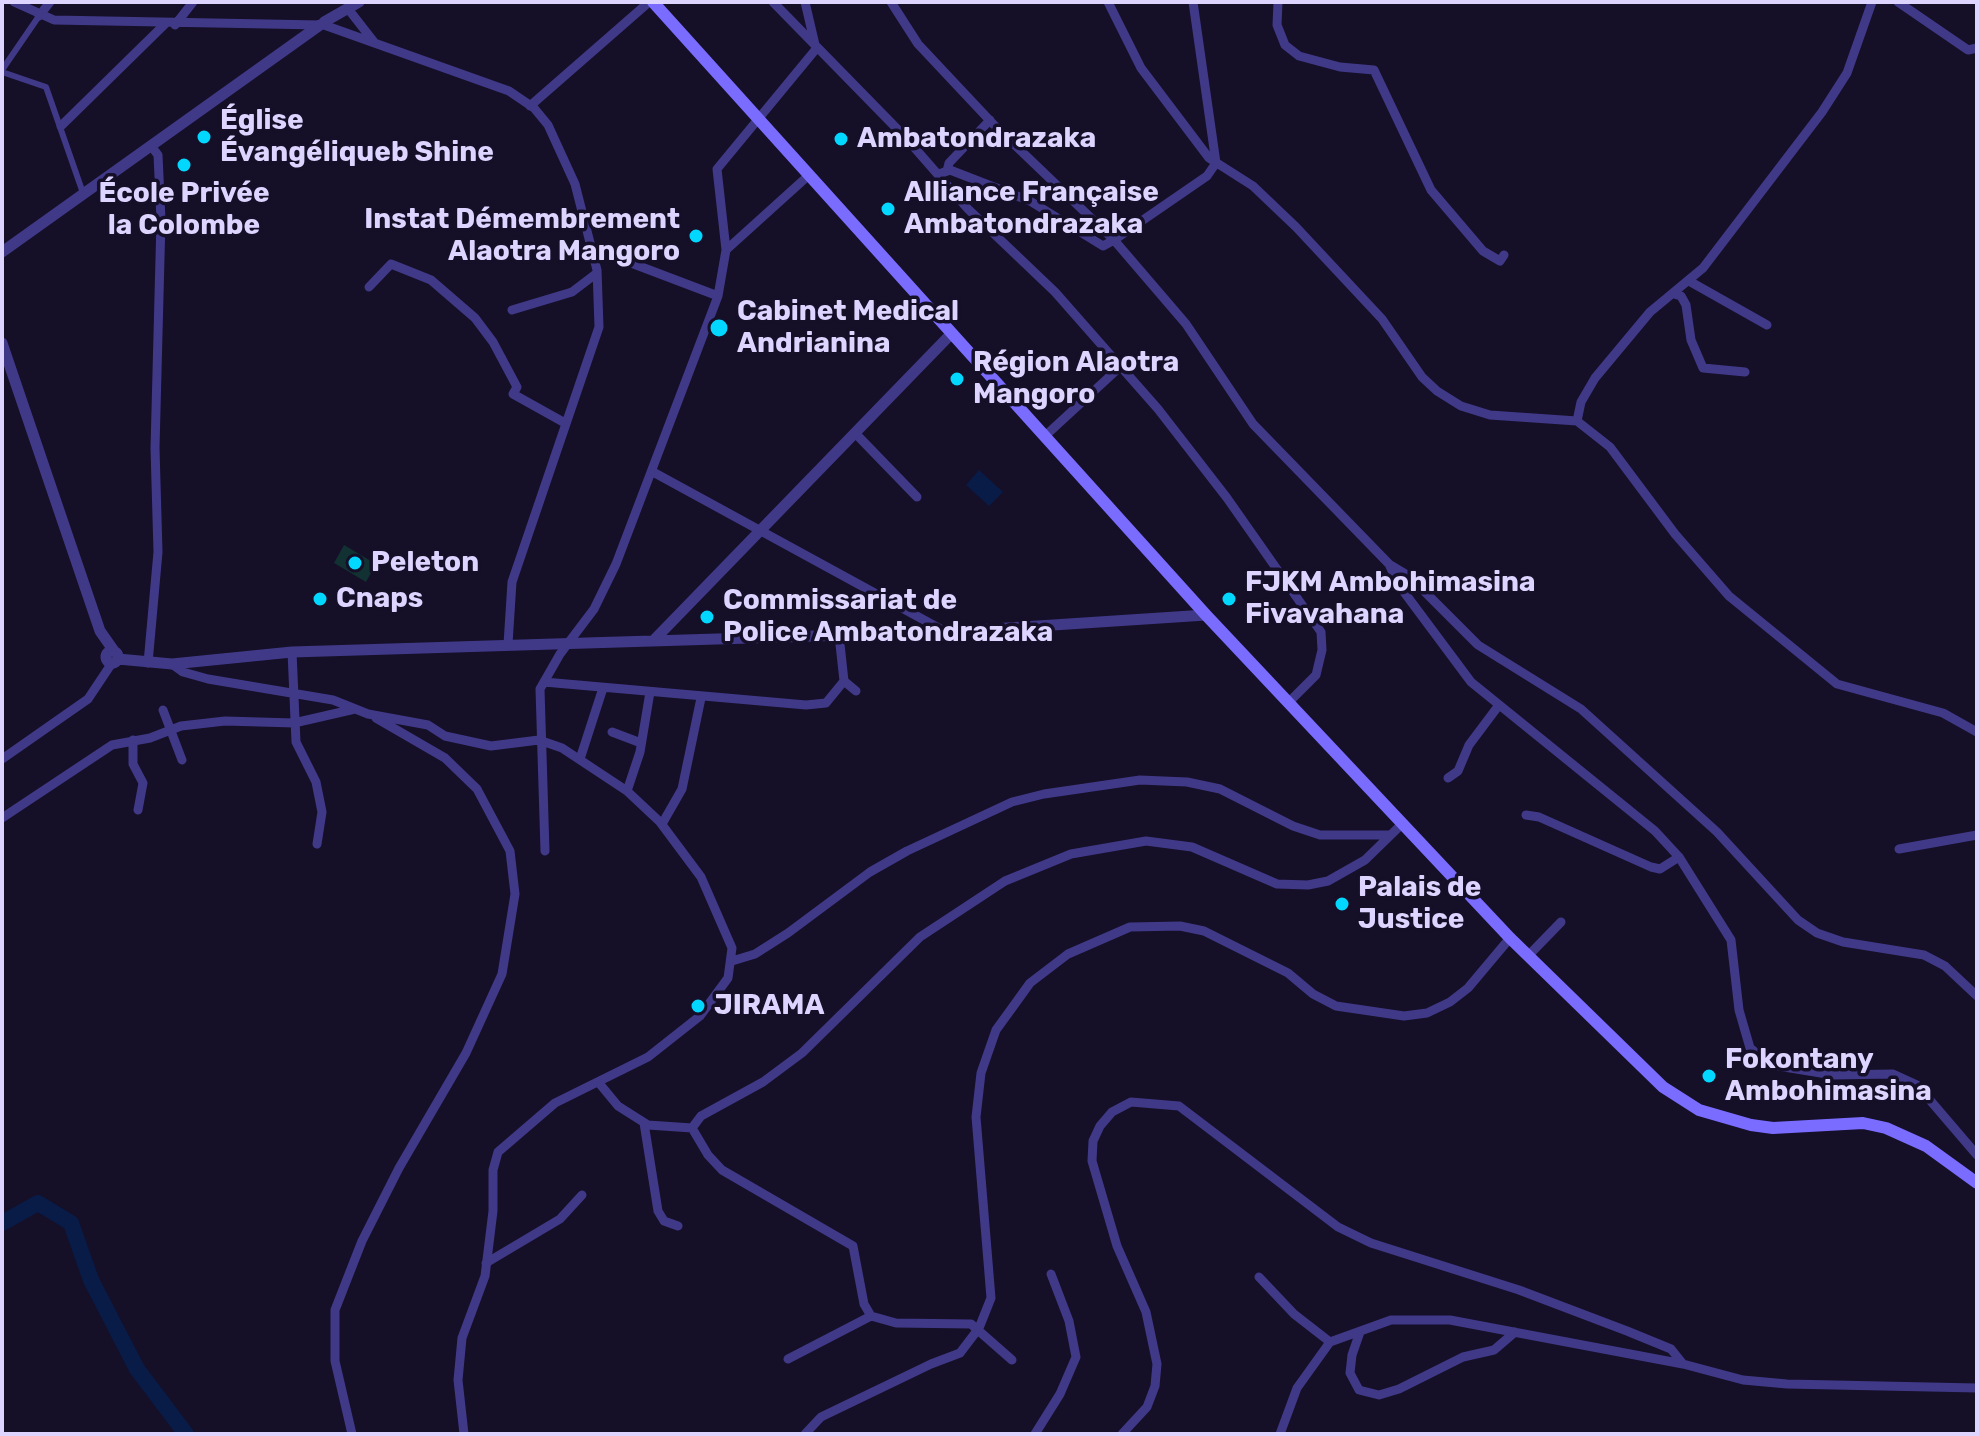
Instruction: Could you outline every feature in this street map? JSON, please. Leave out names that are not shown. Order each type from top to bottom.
[{"type":"main road","points":[[651,2],[1206,615],[1510,938],[1663,1087],[1699,1110],[1773,1128],[1863,1123],[1886,1128],[1926,1146],[1977,1183]]},
{"type":"street","points":[[14,2],[39,16],[54,20],[323,24],[509,91],[530,106],[548,125],[575,184],[593,253],[599,327],[512,582],[508,644]]},
{"type":"street","points":[[50,2],[2,71],[46,87],[83,193]]},
{"type":"street","points":[[61,126],[193,2]]},
{"type":"street","points":[[2,252],[323,24],[359,2]]},
{"type":"street","points":[[530,106],[651,2]]},
{"type":"street","points":[[773,2],[816,49],[943,173],[968,209],[1055,292],[1121,366],[1227,498],[1321,632],[1322,650],[1316,675],[1290,701]]},
{"type":"street","points":[[805,2],[816,49]]},
{"type":"street","points":[[891,2],[918,44],[990,120],[1114,240],[1186,324],[1253,424],[1389,564],[1409,576],[1478,645],[1581,709],[1717,832],[1798,920],[1817,933],[1843,942],[1924,955],[1945,966],[1977,996]]},
{"type":"street","points":[[1108,2],[1141,68],[1209,158],[1253,186],[1296,227],[1382,319],[1422,377],[1437,391],[1461,406],[1490,415],[1577,421],[1610,447],[1675,534],[1729,596],[1837,684],[1943,713],[1977,732]]},
{"type":"street","points":[[943,173],[1030,201],[1103,246],[1114,240],[1207,176],[1216,163],[1193,2]]},
{"type":"street","points":[[1278,2],[1277,25],[1285,45],[1299,56],[1340,67],[1374,70],[1431,190],[1483,251],[1500,261],[1504,255]]},
{"type":"street","points":[[1577,421],[1581,402],[1595,378],[1650,312],[1703,268],[1830,99],[1847,73],[1872,2]]},
{"type":"street","points":[[1898,2],[1968,50],[1977,48]]},
{"type":"street","points":[[349,10],[374,42]]},
{"type":"street","points":[[545,851],[539,740],[540,689],[600,598],[653,472],[718,296],[726,250],[717,169],[816,49]]},
{"type":"street","points":[[943,173],[990,120]]},
{"type":"street","points":[[148,663],[158,552],[155,448],[161,220],[158,155],[151,146]]},
{"type":"street","points":[[726,250],[809,175]]},
{"type":"street","points":[[593,253],[602,252],[718,296]]},
{"type":"street","points":[[369,287],[391,264],[431,280],[475,318],[493,342],[517,387],[513,394],[565,423]]},
{"type":"street","points":[[512,310],[572,292],[597,273]]},
{"type":"street","points":[[1689,281],[1767,325]]},
{"type":"street","points":[[1674,294],[1681,296],[1686,305],[1691,340],[1703,368],[1745,372]]},
{"type":"street","points":[[654,640],[951,334]]},
{"type":"street","points":[[2,343],[100,631],[112,654],[132,663],[172,664],[292,652],[946,632],[1206,615]]},
{"type":"street","points":[[1045,436],[1121,366]]},
{"type":"street","points":[[855,433],[917,497]]},
{"type":"street","points":[[653,472],[946,632]]},
{"type":"street","points":[[1389,564],[1398,584],[1471,682],[1655,831],[1679,857],[1731,940],[1739,1010],[1750,1048],[1772,1065],[1833,1075],[1893,1074],[1917,1085],[1977,1155]]},
{"type":"street","points":[[839,635],[844,681],[856,691]]},
{"type":"street","points":[[292,652],[296,742],[316,782],[322,812],[317,844]]},
{"type":"street","points":[[2,759],[72,712],[103,679],[112,654]]},
{"type":"street","points":[[172,664],[183,672],[208,679],[333,700],[368,714],[445,758],[477,789],[510,851],[515,894],[502,974],[466,1053],[399,1168],[362,1241],[335,1310],[335,1361],[352,1434]]},
{"type":"street","points":[[544,682],[806,705],[826,703],[844,681]]},
{"type":"street","points":[[580,759],[603,688]]},
{"type":"street","points":[[627,791],[641,743],[650,692]]},
{"type":"street","points":[[662,824],[682,789],[701,698]]},
{"type":"street","points":[[1448,778],[1458,771],[1467,758],[1469,745],[1499,705]]},
{"type":"street","points":[[2,818],[100,750],[181,726],[225,721],[294,723],[355,709]]},
{"type":"street","points":[[163,710],[182,760]]},
{"type":"street","points":[[368,714],[428,725],[445,736],[491,746],[539,740],[580,759],[627,791],[662,824],[701,877],[732,948],[732,961],[718,996],[700,1016],[648,1057],[555,1103],[498,1152],[493,1170],[486,1263],[462,1338],[458,1380],[464,1434]]},
{"type":"street","points":[[612,732],[641,743]]},
{"type":"street","points":[[133,740],[133,764],[143,783],[138,810]]},
{"type":"street","points":[[732,961],[755,954],[870,872],[907,851],[1012,802],[1044,794],[1140,780],[1187,782],[1220,789],[1293,826],[1320,835],[1388,835]]},
{"type":"street","points":[[1526,815],[1539,817],[1651,867],[1660,869],[1679,857]]},
{"type":"street","points":[[692,1128],[701,1116],[763,1082],[802,1053],[920,937],[1005,881],[1071,854],[1146,841],[1192,847],[1277,884],[1296,887],[1328,881],[1365,860],[1403,823]]},
{"type":"street","points":[[1899,849],[1977,835]]},
{"type":"street","points":[[1528,956],[1561,922]]},
{"type":"street","points":[[805,1434],[821,1417],[960,1353],[979,1328],[991,1298],[976,1117],[981,1073],[996,1030],[1019,998],[1030,983],[1068,954],[1130,927],[1180,926],[1204,931],[1288,973],[1313,994],[1336,1006],[1404,1016],[1427,1013],[1450,1002],[1468,988],[1510,938]]},
{"type":"street","points":[[599,1083],[618,1106],[644,1123],[692,1128]]},
{"type":"street","points":[[1122,1434],[1147,1407],[1155,1386],[1157,1364],[1146,1312],[1117,1246],[1092,1161],[1093,1141],[1100,1126],[1112,1112],[1131,1102],[1179,1106],[1338,1227],[1371,1243],[1519,1290],[1627,1331],[1671,1349],[1683,1364]]},
{"type":"street","points":[[644,1123],[658,1211],[664,1221],[678,1226]]},
{"type":"street","points":[[692,1128],[708,1155],[722,1170],[843,1237],[853,1246],[864,1304],[871,1316]]},
{"type":"street","points":[[486,1263],[560,1219],[582,1195]]},
{"type":"street","points":[[1035,1434],[1060,1394],[1076,1357],[1069,1321],[1051,1274]]},
{"type":"street","points":[[1259,1277],[1294,1314],[1330,1342]]},
{"type":"street","points":[[788,1359],[871,1316],[896,1323],[953,1322],[979,1328],[1012,1360]]},
{"type":"street","points":[[1280,1434],[1297,1388],[1330,1342],[1391,1320],[1450,1320],[1683,1364],[1743,1380],[1787,1384],[1977,1388]]},
{"type":"street","points":[[1360,1332],[1350,1373],[1359,1390],[1379,1395],[1399,1389],[1463,1357],[1494,1350],[1515,1332]]},
{"type":"green space","name":"Peleton","points":[[344,545],[376,564],[366,582],[334,563]]},
{"type":"water","points":[[979,470],[1003,492],[989,506],[966,485]]},
{"type":"waterway","points":[[2,1223],[38,1203],[71,1223],[91,1280],[137,1369],[186,1434]]},
{"type":"place","name":"Église Évangéliqueb Shine","points":[[204,137]]},
{"type":"place","name":"Ambatondrazaka","points":[[841,139]]},
{"type":"place","name":"École Privée la Colombe","points":[[184,165]]},
{"type":"place","name":"Alliance Française Ambatondrazaka","points":[[888,209]]},
{"type":"place","name":"Instat Démembrement Alaotra Mangoro","points":[[696,236]]},
{"type":"place","name":"Cabinet Medical Andrianina","points":[[719,328]]},
{"type":"place","name":"Région Alaotra Mangoro","points":[[957,379]]},
{"type":"place","name":"Peleton","points":[[355,563]]},
{"type":"place","name":"Cnaps","points":[[320,599]]},
{"type":"place","name":"FJKM Ambohimasina Fivavahana","points":[[1229,599]]},
{"type":"place","name":"Commissariat de Police Ambatondrazaka","points":[[707,617]]},
{"type":"place","name":"Palais de Justice","points":[[1342,904]]},
{"type":"place","name":"JIRAMA","points":[[698,1006]]},
{"type":"place","name":"Fokontany Ambohimasina","points":[[1709,1076]]}]
